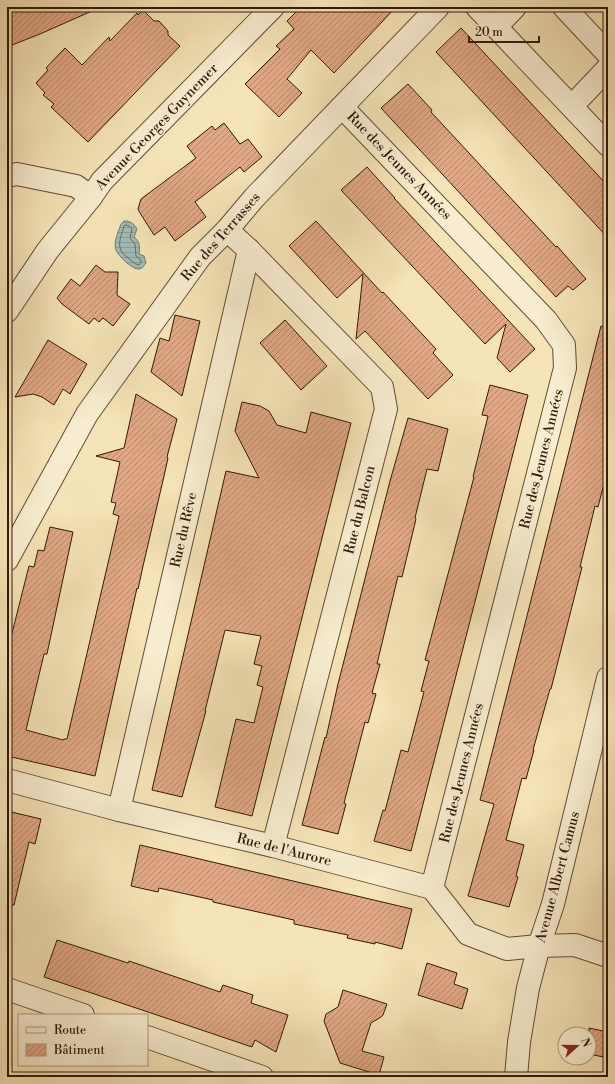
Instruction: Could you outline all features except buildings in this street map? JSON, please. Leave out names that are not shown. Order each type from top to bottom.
[{"type":"street","name":"Avenue Georges Guynemer","points":[[7,312],[48,250],[102,181],[273,7]]},
{"type":"street","name":"Rue des Terrasses","points":[[7,560],[87,414],[200,257],[227,230],[254,198],[438,7]]},
{"type":"street","points":[[477,7],[608,145]]},
{"type":"street","points":[[496,27],[515,7]]},
{"type":"street","points":[[564,7],[608,54]]},
{"type":"street","points":[[572,106],[608,68]]},
{"type":"street","name":"Rue des Jeunes Années","points":[[342,107],[546,320],[564,345],[565,368],[432,888]]},
{"type":"street","points":[[7,176],[17,174],[76,186],[91,197]]},
{"type":"street","name":"Rue du Balcon","points":[[227,230],[249,250],[382,387],[386,409],[273,846]]},
{"type":"street","name":"Rue du Rêve","points":[[119,810],[249,250]]},
{"type":"street","name":"Avenue Albert Camus","points":[[516,1077],[519,1042],[528,988],[539,946],[553,904],[608,678]]},
{"type":"street","name":"Rue de l'Aurore","points":[[7,780],[119,810],[273,846],[432,888]]},
{"type":"street","points":[[432,888],[468,934],[507,950],[539,946],[575,945],[608,956]]},
{"type":"street","points":[[7,989],[80,1014]]},
{"type":"street","points":[[148,1037],[262,1077]]},
{"type":"water","points":[[124,221],[132,223],[137,229],[134,237],[139,244],[139,254],[144,256],[146,263],[140,269],[136,269],[126,262],[115,248],[117,236]]}]
